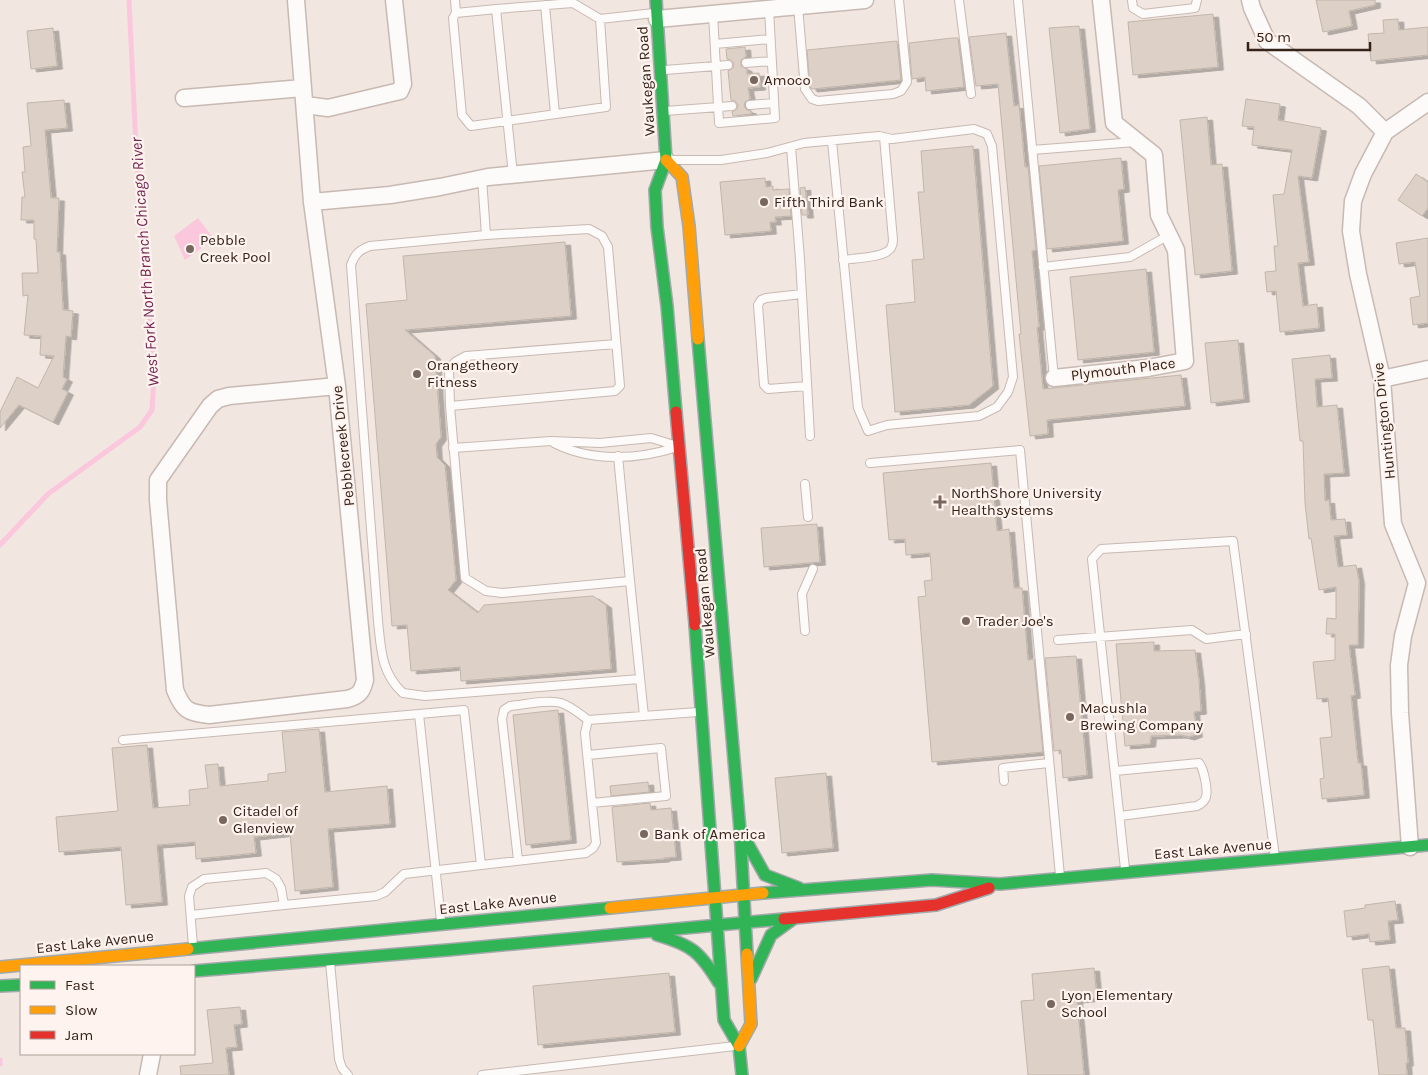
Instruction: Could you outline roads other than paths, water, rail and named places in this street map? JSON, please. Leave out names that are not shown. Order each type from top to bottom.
[{"type":"main road","name":"Waukegan Road","points":[[656,0],[666,160],[655,190],[657,227],[667,306],[702,711],[724,1020],[739,1046],[742,1075]]},
{"type":"main road","name":"Waukegan Road","points":[[666,160],[682,177],[689,226],[717,577],[740,830],[751,1024],[739,1046]]},
{"type":"main road","points":[[700,867],[710,830]]},
{"type":"main road","points":[[740,830],[765,875],[804,890]]},
{"type":"main road","name":"East Lake Avenue","points":[[0,966],[715,897],[932,880],[1000,884],[1428,845]]},
{"type":"main road","name":"East Lake Avenue","points":[[195,971],[936,905],[1000,884]]},
{"type":"main road","points":[[668,901],[687,887]]},
{"type":"main road","points":[[749,983],[771,935],[793,919]]},
{"type":"main road","points":[[645,932],[673,939],[690,946],[704,959],[721,986]]},
{"type":"main road","points":[[1,986],[20,985]]},
{"type":"street","name":"Pebblecreek Drive","points":[[296,0],[312,202],[337,386],[365,680],[362,690],[357,696],[347,699],[209,715],[195,714],[187,711],[181,704],[175,690],[158,500],[158,480],[210,406],[218,399],[229,396],[337,386]]},
{"type":"street","points":[[304,104],[328,108],[400,92],[403,84],[394,0]]},
{"type":"street","points":[[657,16],[713,14],[769,9],[790,4],[865,0]]},
{"type":"street","name":"Plymouth Place","points":[[1054,378],[1148,368],[1185,361],[1176,250],[1160,215],[1154,156],[1114,123],[1101,0]]},
{"type":"street","points":[[1250,0],[1267,41],[1359,106],[1384,132],[1428,102]]},
{"type":"street","points":[[184,98],[303,88]]},
{"type":"street","name":"Huntington Drive","points":[[1384,132],[1363,174],[1353,201],[1351,231],[1358,274],[1382,379],[1393,524],[1422,585],[1403,636],[1399,664],[1400,713],[1410,846]]},
{"type":"street","points":[[312,202],[390,195],[482,178],[666,160]]},
{"type":"street","points":[[1382,379],[1428,368]]},
{"type":"street","points":[[148,1075],[152,1055]]},
{"type":"lane","points":[[455,0],[456,13],[454,18],[462,114],[471,126],[606,107],[600,19]]},
{"type":"lane","points":[[790,4],[805,88],[812,99],[818,101],[893,94],[901,91],[907,82],[899,0]]},
{"type":"lane","points":[[960,0],[971,94]]},
{"type":"lane","points":[[1018,0],[1054,378]]},
{"type":"lane","points":[[1132,0],[1133,8],[1144,14],[1195,8],[1197,0]]},
{"type":"lane","points":[[456,13],[573,2],[600,19],[657,16]]},
{"type":"lane","points":[[544,5],[556,114]]},
{"type":"lane","points":[[496,9],[512,175]]},
{"type":"lane","points":[[713,14],[720,123],[775,118],[769,9]]},
{"type":"lane","points":[[715,44],[770,39]]},
{"type":"lane","points":[[746,63],[771,61]]},
{"type":"lane","points":[[660,70],[728,65]]},
{"type":"lane","points":[[750,105],[774,103]]},
{"type":"lane","points":[[664,111],[732,106]]},
{"type":"lane","points":[[666,160],[721,160],[768,153],[804,143],[879,136],[892,139],[974,129],[987,134],[992,146],[1013,377],[1008,392],[997,407],[979,416],[887,425],[868,431],[858,408],[832,141]]},
{"type":"lane","points":[[843,260],[875,256],[887,252],[891,248],[893,240],[884,137]]},
{"type":"lane","points":[[1032,150],[1137,142]]},
{"type":"lane","points":[[791,147],[800,259],[810,436]]},
{"type":"lane","points":[[482,178],[486,236]]},
{"type":"lane","points":[[450,406],[616,391],[620,386],[608,247],[602,236],[589,229],[486,236],[370,246],[355,254],[350,265],[377,612],[380,646],[386,672],[403,693],[425,696],[640,679]]},
{"type":"lane","points":[[1043,267],[1130,257],[1169,235]]},
{"type":"lane","points":[[802,294],[766,298],[761,300],[758,305],[764,385],[768,389],[807,386]]},
{"type":"lane","points":[[616,344],[466,356],[455,362],[449,369],[450,406],[465,578],[486,591],[502,592],[630,581]]},
{"type":"lane","points":[[453,448],[551,441],[600,442],[651,438],[679,447]]},
{"type":"lane","points":[[551,441],[570,451],[604,457],[654,454],[679,447]]},
{"type":"lane","points":[[870,463],[1020,450],[1060,879]]},
{"type":"lane","points":[[618,456],[644,716]]},
{"type":"lane","points":[[805,484],[808,517]]},
{"type":"lane","points":[[1126,873],[1092,559],[1100,549],[1233,541],[1275,859]]},
{"type":"lane","points":[[805,631],[802,594],[813,569]]},
{"type":"lane","points":[[1058,640],[1192,630],[1206,638],[1246,634]]},
{"type":"lane","points":[[518,860],[502,719],[504,710],[510,706],[553,702],[561,703],[588,720],[702,711]]},
{"type":"lane","points":[[123,740],[464,710],[481,865]]},
{"type":"lane","points":[[419,714],[441,924]]},
{"type":"lane","points":[[190,915],[376,896],[385,892],[404,874],[586,853],[594,848],[596,843],[585,733],[588,720]]},
{"type":"lane","points":[[588,755],[661,748],[666,796],[592,803]]},
{"type":"lane","points":[[1004,781],[1003,768],[1049,763]]},
{"type":"lane","points":[[1115,771],[1199,763],[1203,768],[1207,796],[1197,806],[1120,816]]},
{"type":"lane","points":[[193,948],[189,896],[192,887],[204,879],[266,873],[276,879],[281,888],[284,905]]},
{"type":"lane","points":[[330,960],[339,1059],[342,1068],[348,1075]]},
{"type":"lane","points":[[482,1075],[739,1046]]},
{"type":"waterway","name":"West Fork North Branch Chicago River","points":[[0,545],[48,494],[140,427],[152,410],[154,376],[136,147],[129,0]]},
{"type":"place","name":"Amoco","points":[[754,80]]},
{"type":"place","name":"Fifth Third Bank","points":[[764,202]]},
{"type":"place","name":"Pebble Creek Pool","points":[[190,249]]},
{"type":"place","name":"Orangetheory Fitness","points":[[417,374]]},
{"type":"place","name":"NorthShore University Healthsystems","points":[[940,502]]},
{"type":"place","name":"Trader Joe's","points":[[966,621]]},
{"type":"place","name":"Macushla Brewing Company","points":[[1070,717]]},
{"type":"place","name":"Citadel of Glenview","points":[[223,820]]},
{"type":"place","name":"Bank of America","points":[[644,834]]},
{"type":"place","name":"Lyon Elementary School","points":[[1051,1004]]}]
